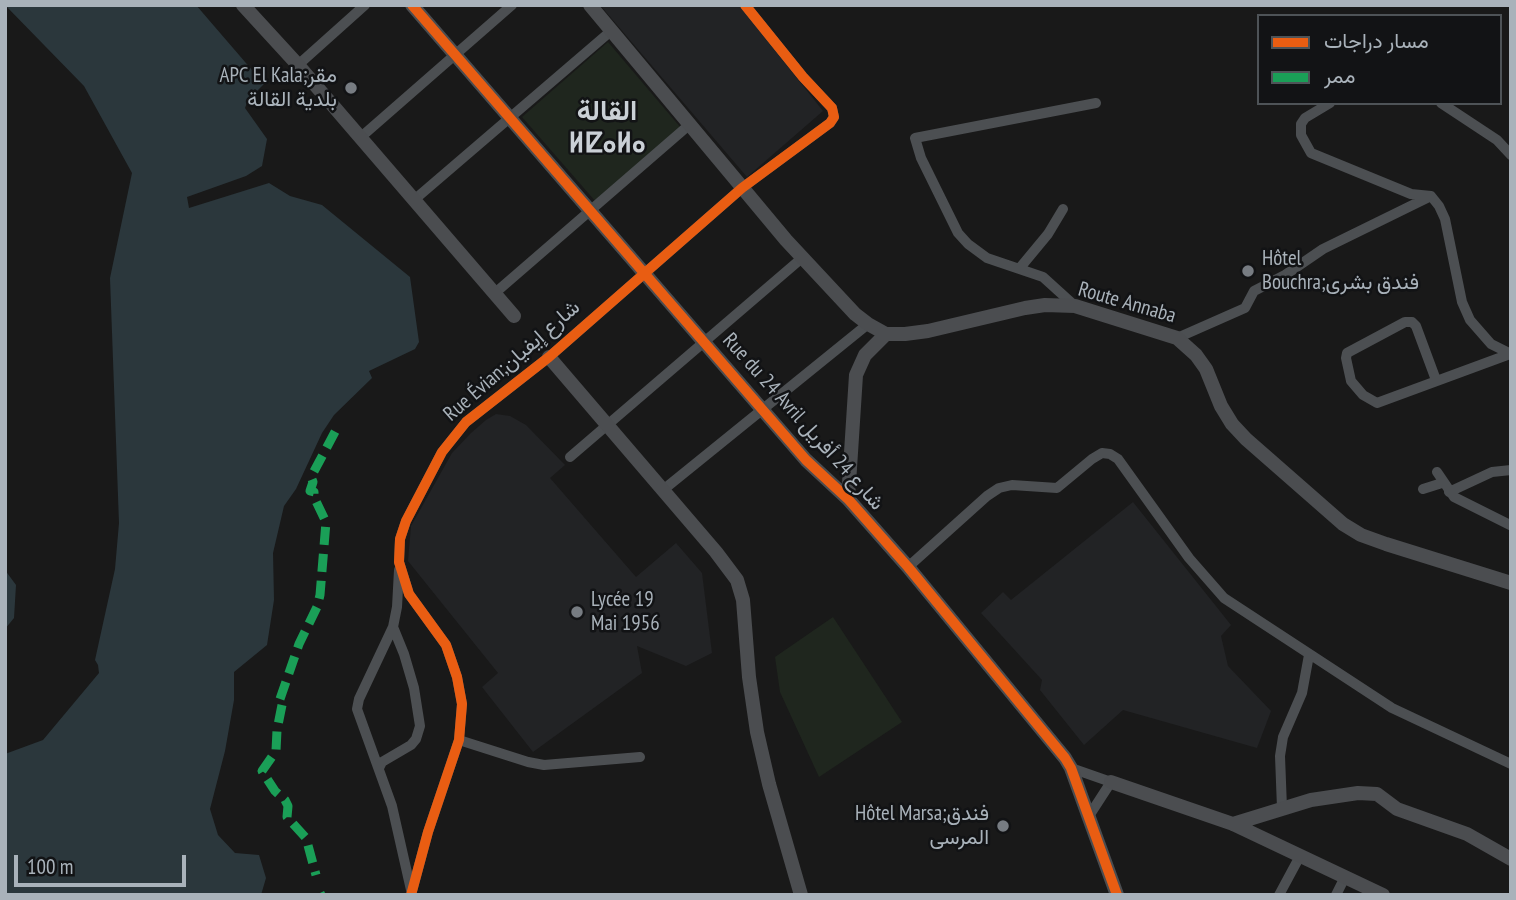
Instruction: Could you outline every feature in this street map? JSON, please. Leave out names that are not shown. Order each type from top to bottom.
[{"type":"street","points":[[243,5],[361,137],[514,316]]},
{"type":"street","points":[[298,65],[365,5]]},
{"type":"street","name":"Rue du 24 Avril شارع 24 أفريل","points":[[412,5],[806,460],[848,499],[908,568],[1071,768],[1117,895]]},
{"type":"street","points":[[361,137],[512,5]]},
{"type":"street","points":[[590,5],[802,258],[855,314],[886,334],[865,355],[856,375],[848,499]]},
{"type":"street","name":"Rue Évian;شارع إيفيان","points":[[411,892],[399,832],[357,709],[359,699],[393,627],[397,607],[400,539],[406,522],[442,452],[466,422],[549,357],[742,188],[830,123],[834,117],[832,108],[803,77],[745,5]]},
{"type":"street","points":[[414,200],[611,31]]},
{"type":"street","points":[[1075,306],[1043,276],[987,258],[968,244],[958,233],[921,158],[915,138],[1096,103]]},
{"type":"street","points":[[1327,105],[1305,118],[1301,124],[1301,135],[1311,153],[1411,194],[1431,196],[1445,219],[1462,302],[1470,320],[1491,344],[1510,354]]},
{"type":"street","points":[[1444,105],[1497,140],[1511,155]]},
{"type":"street","points":[[495,293],[689,125]]},
{"type":"street","points":[[1177,338],[1245,307],[1254,290],[1285,275],[1323,249],[1431,196]]},
{"type":"street","points":[[1019,269],[1048,234],[1063,209]]},
{"type":"street","points":[[570,457],[802,258]]},
{"type":"street","name":"Route Annaba","points":[[886,334],[928,331],[1045,305],[1075,306],[1177,338],[1196,355],[1206,369],[1222,406],[1246,439],[1343,524],[1361,535],[1386,544],[1511,583]]},
{"type":"street","points":[[1436,380],[1416,326],[1412,322],[1405,322],[1347,353],[1351,381],[1363,395],[1377,403],[1510,354]]},
{"type":"street","points":[[663,490],[868,324]]},
{"type":"street","points":[[549,357],[723,561],[740,588],[748,677],[757,732],[801,895]]},
{"type":"street","points":[[908,568],[999,488],[1012,485],[1057,488],[1092,458],[1102,453],[1110,454],[1118,459],[1189,558],[1224,598],[1392,708],[1511,764]]},
{"type":"street","points":[[1423,489],[1446,487],[1492,472],[1511,470]]},
{"type":"street","points":[[1437,472],[1446,487],[1461,502],[1510,525]]},
{"type":"street","name":"Rue Évian;شارع إيفيان","points":[[399,562],[409,594],[446,645],[455,669],[462,704],[459,740],[411,892]]},
{"type":"street","name":"Rue Évian;شارع إيفيان","points":[[379,768],[382,762],[411,745],[420,726],[407,665],[393,627]]},
{"type":"street","points":[[1282,808],[1280,756],[1283,737],[1302,693],[1309,655]]},
{"type":"street","points":[[459,740],[544,765],[640,757]]},
{"type":"street","points":[[1071,768],[1233,824],[1383,895]]},
{"type":"street","points":[[1089,816],[1111,782]]},
{"type":"street","points":[[1233,824],[1332,796],[1377,794],[1397,809],[1467,834],[1511,859]]},
{"type":"street","points":[[1279,895],[1300,856]]},
{"type":"street","points":[[1336,895],[1345,877]]},
{"type":"shaded area","points":[[5,5],[196,5],[264,84],[248,100],[245,108],[267,139],[262,166],[246,176],[187,197],[189,208],[269,183],[290,196],[322,205],[410,277],[419,342],[415,349],[369,371],[372,378],[334,415],[322,433],[296,489],[284,506],[273,553],[274,600],[267,645],[234,672],[234,700],[225,751],[210,809],[218,835],[235,853],[259,855],[266,878],[261,895],[5,895],[5,754],[43,740],[99,673],[95,660],[115,569],[119,523],[110,278],[132,173],[84,86]]},
{"type":"shaded area","points":[[600,5],[739,5],[823,111],[747,177]]},
{"type":"shaded area","points":[[608,42],[681,128],[596,202],[522,117]]},
{"type":"shaded area","name":"Lycée 19 Mai 1956","points":[[496,414],[510,416],[526,425],[565,465],[550,478],[636,577],[676,543],[702,573],[712,653],[686,666],[637,646],[642,673],[533,752],[482,687],[498,673],[408,561],[411,526],[452,453],[471,433]]},
{"type":"shaded area","points":[[1133,502],[1231,625],[1221,636],[1228,666],[1271,711],[1257,748],[1123,710],[1084,745],[1040,690],[1042,680],[981,613],[1003,592],[1011,600]]},
{"type":"shaded area","points":[[5,570],[16,585],[14,618],[5,629]]},
{"type":"shaded area","points":[[833,617],[902,722],[819,777],[780,692],[775,657]]},
{"type":"marked path","points":[[280,699],[320,595],[326,522],[314,492],[310,491],[313,482],[311,477],[336,430]]},
{"type":"marked path","points":[[282,705],[276,751],[262,771],[275,791],[285,800],[288,806],[287,817],[306,838],[316,875]]},
{"type":"cycle path","points":[[412,5],[806,460],[848,499],[908,567],[1065,758],[1117,895]]},
{"type":"cycle path","points":[[411,895],[428,832],[459,740],[462,704],[457,677],[446,645],[409,594],[399,562],[400,539],[406,521],[442,452],[466,422],[549,357],[742,188],[830,123],[834,117],[832,108],[803,77],[745,5]]},
{"type":"place","name":"APC El Kala;مقر بلدية القالة","points":[[351,88]]},
{"type":"place","name":"Hôtel Bouchra;فندق بشرى","points":[[1248,271]]},
{"type":"place","name":"Lycée 19 Mai 1956","points":[[577,612]]},
{"type":"place","name":"Hôtel Marsa;فندق المرسى","points":[[1003,826]]},
{"type":"district","name":"القالة ⵍⵇⴰⵍⴰ","points":[[607,128]]}]
